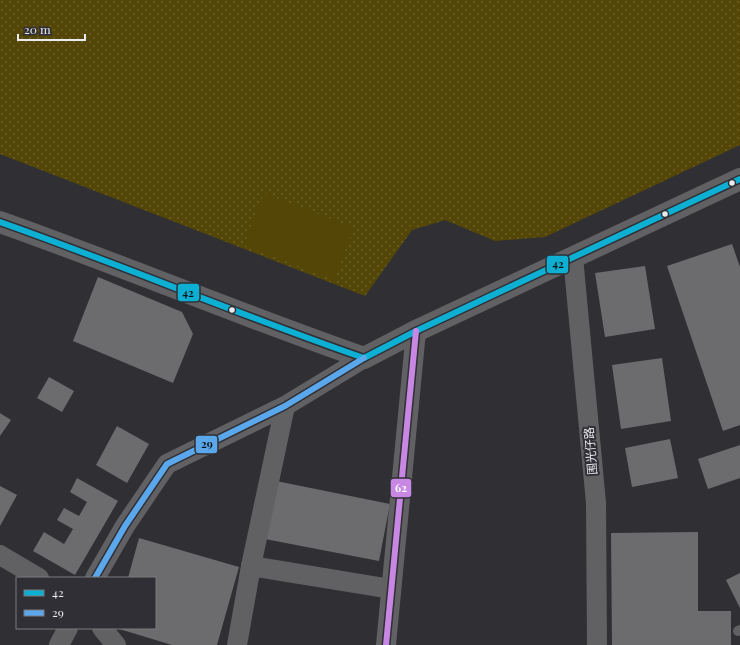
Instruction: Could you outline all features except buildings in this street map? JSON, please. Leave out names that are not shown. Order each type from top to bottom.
[{"type":"street","points":[[96,577],[125,526],[167,464],[285,406],[364,358],[416,331],[740,179]]},
{"type":"street","points":[[0,222],[91,254],[305,337],[364,358]]},
{"type":"street","name":"围光仔路","points":[[573,257],[596,503],[597,645]]},
{"type":"street","points":[[386,645],[416,331]]},
{"type":"street","points":[[237,645],[251,566],[285,406]]},
{"type":"street","points":[[0,555],[37,577]]},
{"type":"street","points":[[251,566],[391,589]]},
{"type":"street","points":[[59,645],[67,629]]},
{"type":"street","points":[[103,629],[116,645]]},
{"type":"shaded area","points":[[0,0],[740,0],[740,145],[545,237],[495,241],[445,220],[412,230],[365,296],[0,154]]},
{"type":"shaded area","points":[[264,193],[354,228],[334,280],[244,245]]},
{"type":"transit line","name":"42","points":[[0,222],[364,358],[416,331],[740,179]]},
{"type":"transit line","name":"62","points":[[386,645],[416,331]]},
{"type":"transit line","name":"29","points":[[96,577],[125,526],[167,464],[285,406],[364,358]]}]
